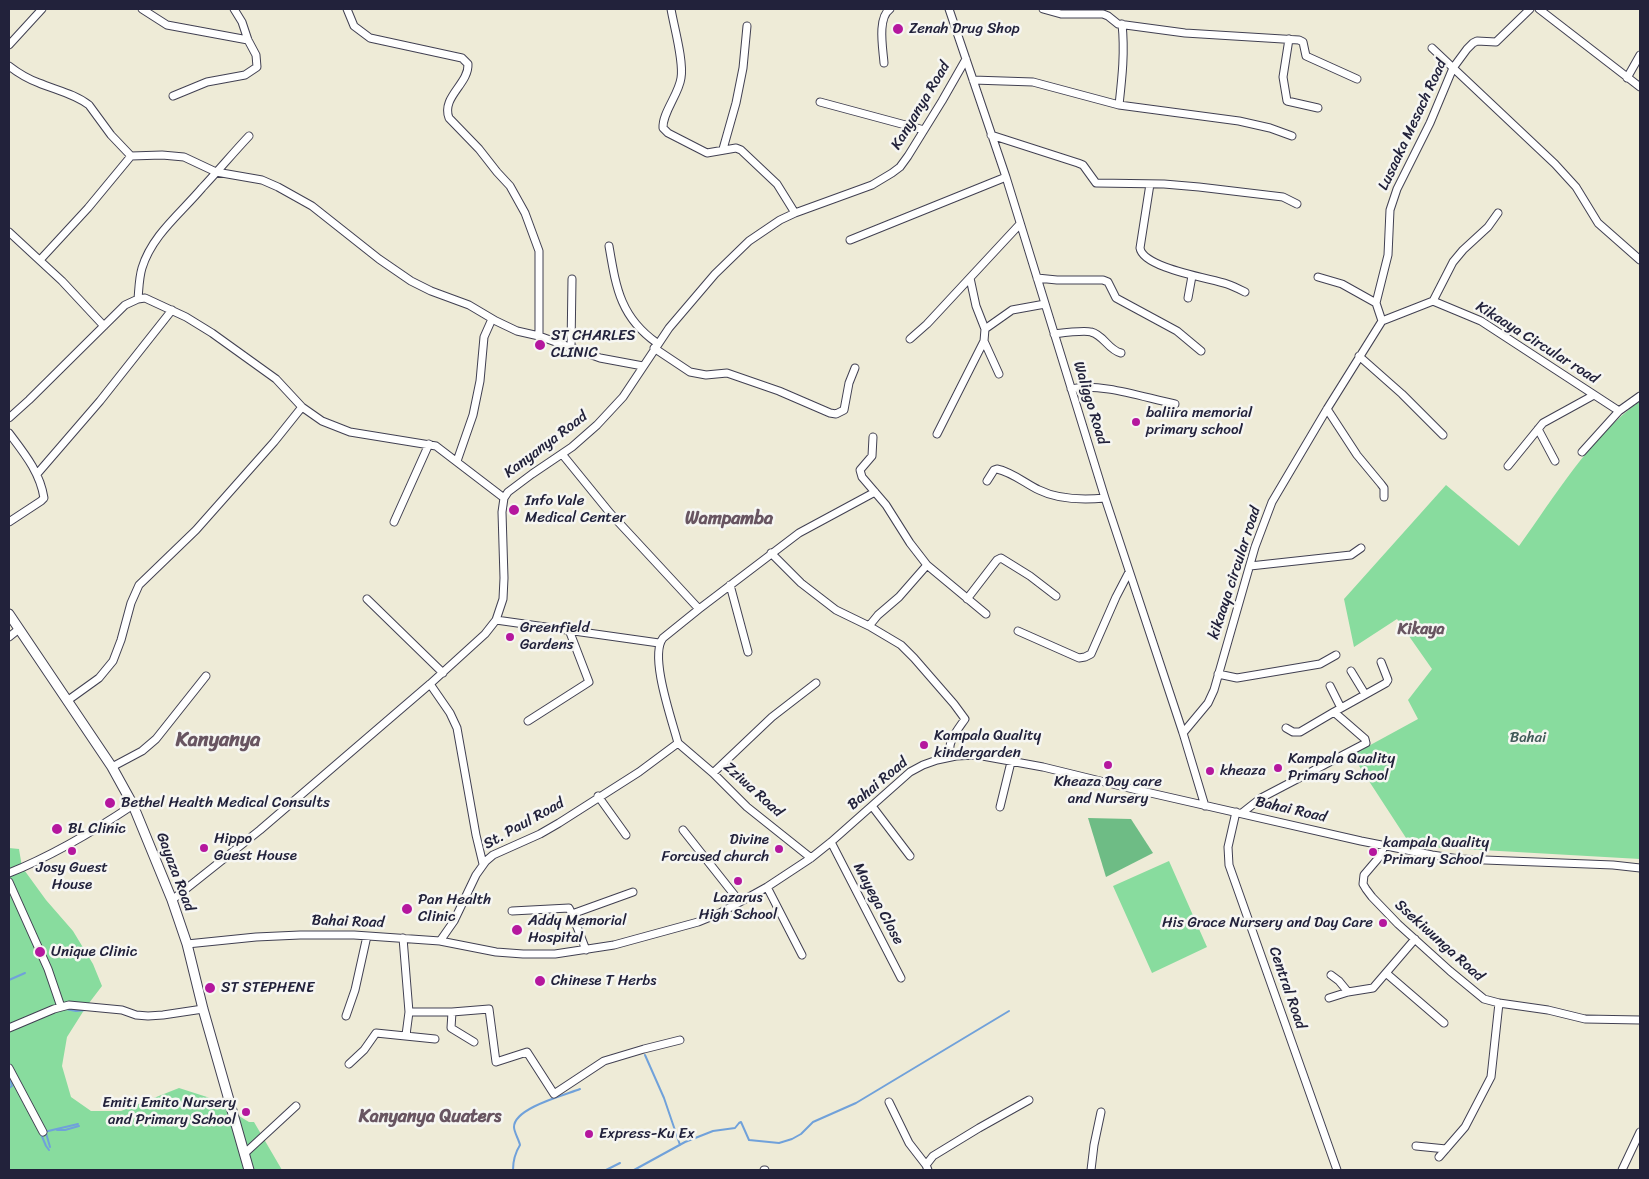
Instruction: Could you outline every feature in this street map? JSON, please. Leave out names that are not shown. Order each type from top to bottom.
[{"type":"main road","name":"Gayaza Road","points":[[9,614],[112,767],[133,806],[172,900],[187,944],[202,1009],[249,1170]]},
{"type":"street","points":[[9,45],[42,9]]},
{"type":"street","points":[[142,9],[167,25],[248,40]]},
{"type":"street","points":[[174,96],[207,82],[236,77],[252,72],[257,68],[256,55],[248,40],[245,28],[234,9]]},
{"type":"street","points":[[347,9],[354,26],[370,38],[462,58],[468,64],[467,71],[449,101],[447,107],[449,118],[479,149],[510,186],[525,213],[539,251],[539,336]]},
{"type":"street","points":[[671,9],[682,67],[682,77],[664,120],[663,128],[668,133],[707,153],[736,148],[754,161],[777,184],[787,196],[795,213]]},
{"type":"street","points":[[884,62],[882,25],[886,11],[890,9]]},
{"type":"street","name":"Waliggo Road","points":[[949,9],[1006,178],[1104,498],[1206,806]]},
{"type":"street","points":[[1043,9],[1062,14],[1106,15],[1116,23],[1185,33],[1289,39],[1303,42],[1308,57],[1358,80]]},
{"type":"street","name":"Lusaaka Mesach Road","points":[[1376,302],[1388,255],[1390,216],[1393,200],[1430,123],[1453,68],[1473,43],[1496,42],[1530,9]]},
{"type":"street","points":[[1539,9],[1601,55],[1640,88]]},
{"type":"street","points":[[1119,105],[1124,69],[1122,24]]},
{"type":"street","points":[[723,149],[743,68],[747,26]]},
{"type":"street","points":[[1289,39],[1283,76],[1287,101],[1318,108]]},
{"type":"street","points":[[1432,48],[1555,164],[1576,187],[1598,223],[1640,260]]},
{"type":"street","points":[[1627,78],[1640,55]]},
{"type":"street","name":"Kanyanya Road","points":[[172,900],[260,830],[443,674],[485,634],[496,620],[503,599],[502,512],[504,498],[514,487],[584,437],[612,409],[623,397],[656,346],[715,274],[737,252],[764,230],[795,213],[883,180],[900,166],[924,130],[966,59]]},
{"type":"street","points":[[9,66],[35,82],[68,93],[86,102],[111,136],[131,156],[162,155],[184,157],[216,172],[262,180],[312,206],[379,259],[430,291],[469,305],[517,331],[539,336],[613,361],[643,366]]},
{"type":"street","points":[[973,80],[1033,82],[1119,105],[1253,124],[1292,136]]},
{"type":"street","points":[[820,102],[924,130]]},
{"type":"street","points":[[991,135],[1078,163],[1083,166],[1096,183],[1199,187],[1267,195],[1283,198],[1297,204]]},
{"type":"street","points":[[138,298],[141,270],[148,253],[170,222],[248,136]]},
{"type":"street","points":[[40,260],[88,208],[131,156]]},
{"type":"street","points":[[850,240],[1006,178]]},
{"type":"street","points":[[1150,184],[1143,220],[1141,253],[1170,269],[1228,285],[1245,292]]},
{"type":"street","points":[[1318,277],[1342,284],[1376,302],[1382,321],[1433,301],[1453,262],[1488,227],[1498,213]]},
{"type":"street","points":[[910,339],[927,324],[1020,224]]},
{"type":"street","points":[[9,232],[40,260],[104,326]]},
{"type":"street","points":[[608,246],[613,277],[624,304],[638,327],[656,346],[690,372],[706,375],[727,373],[779,391],[830,414],[836,414],[844,410],[849,383],[855,368]]},
{"type":"street","points":[[1188,298],[1192,276]]},
{"type":"street","points":[[937,434],[984,341],[985,329],[976,306],[970,278]]},
{"type":"street","points":[[1037,278],[1103,280],[1108,282],[1116,298],[1176,331],[1201,351]]},
{"type":"street","points":[[571,348],[572,279]]},
{"type":"street","points":[[9,418],[125,305],[138,298],[145,298],[172,310],[212,333],[276,379],[302,407],[322,421],[345,430],[429,444],[441,449],[504,498]]},
{"type":"street","name":"Kikaaya Circular road","points":[[1433,301],[1481,321],[1619,411]]},
{"type":"street","points":[[985,329],[1012,310],[1045,304]]},
{"type":"street","points":[[37,474],[100,401],[172,310]]},
{"type":"street","points":[[457,461],[475,409],[484,337],[492,319]]},
{"type":"street","name":"kikaaya circular road","points":[[1183,733],[1208,703],[1214,690],[1255,547],[1272,502],[1382,321]]},
{"type":"street","points":[[1054,334],[1091,332],[1102,338],[1114,351],[1121,353]]},
{"type":"street","points":[[984,341],[999,374]]},
{"type":"street","points":[[1359,356],[1402,394],[1443,435]]},
{"type":"street","points":[[1071,389],[1089,387],[1175,404]]},
{"type":"street","points":[[1508,466],[1543,423],[1594,395]]},
{"type":"street","points":[[1582,452],[1619,411],[1640,396]]},
{"type":"street","points":[[67,701],[99,678],[113,661],[131,603],[139,585],[196,530],[274,442],[302,407]]},
{"type":"street","points":[[1327,409],[1356,455],[1384,488],[1384,497]]},
{"type":"street","points":[[1538,429],[1555,461]]},
{"type":"street","points":[[9,433],[37,474],[44,498],[9,522]]},
{"type":"street","points":[[873,437],[872,456],[860,472],[886,505],[910,543],[927,565],[986,614]]},
{"type":"street","points":[[394,522],[429,444]]},
{"type":"street","points":[[562,454],[610,513],[698,608]]},
{"type":"street","points":[[987,481],[994,470],[997,469],[1041,491],[1062,497],[1085,500],[1104,498]]},
{"type":"street","points":[[678,742],[660,677],[659,643],[698,608],[799,533],[875,492]]},
{"type":"street","points":[[1250,566],[1351,555],[1361,548]]},
{"type":"street","points":[[771,553],[810,591],[836,610],[894,640],[914,658],[965,719],[951,740],[948,748],[950,757]]},
{"type":"street","points":[[967,598],[997,560],[1002,558],[1056,596]]},
{"type":"street","points":[[869,626],[878,615],[899,597],[927,565]]},
{"type":"street","points":[[1018,631],[1079,658],[1085,658],[1091,654],[1129,572]]},
{"type":"street","points":[[730,585],[748,652]]},
{"type":"street","points":[[367,599],[443,674]]},
{"type":"street","points":[[496,620],[659,643]]},
{"type":"street","points":[[9,638],[19,629]]},
{"type":"street","points":[[528,722],[589,682],[569,630]]},
{"type":"street","points":[[1218,674],[1237,678],[1320,664],[1336,655]]},
{"type":"street","points":[[1286,728],[1293,732],[1300,732],[1388,680],[1381,662]]},
{"type":"street","points":[[1351,671],[1365,694]]},
{"type":"street","points":[[112,767],[142,751],[156,739],[206,676]]},
{"type":"street","points":[[714,773],[772,717],[816,683]]},
{"type":"street","points":[[430,684],[450,713],[457,728],[483,864]]},
{"type":"street","points":[[1330,686],[1341,708]]},
{"type":"street","points":[[1239,813],[1261,798],[1366,743],[1365,739],[1334,712]]},
{"type":"street","name":"Zziwa Road","points":[[678,742],[714,773],[747,807],[811,858]]},
{"type":"street","name":"St. Paul Road","points":[[440,941],[454,921],[476,875],[483,864],[493,855],[540,834],[639,772],[678,742]]},
{"type":"street","name":"Bahai Road","points":[[187,944],[300,934],[440,941],[496,952],[523,954],[555,954],[614,945],[698,922],[740,902],[811,858],[872,806],[895,783],[910,772],[923,765],[950,757],[977,755],[1043,767],[1206,806],[1384,845],[1460,859],[1640,868]]},
{"type":"street","points":[[1000,807],[1011,762]]},
{"type":"street","points":[[598,796],[626,835]]},
{"type":"street","points":[[9,873],[34,863],[133,806]]},
{"type":"street","points":[[872,806],[910,856]]},
{"type":"street","name":"Central Road","points":[[1239,813],[1228,847],[1230,865],[1337,1170]]},
{"type":"street","points":[[683,830],[740,902]]},
{"type":"street","name":"Mayega Close","points":[[831,842],[901,978]]},
{"type":"street","name":"Ssekiwunga Road","points":[[1384,845],[1380,856],[1364,875],[1363,884],[1372,897],[1415,939],[1479,996],[1499,1003],[1548,1010],[1585,1019],[1640,1020]]},
{"type":"street","points":[[9,882],[48,969],[61,1007]]},
{"type":"street","points":[[767,887],[802,955]]},
{"type":"street","points":[[572,914],[633,892]]},
{"type":"street","points":[[512,911],[569,908],[586,950]]},
{"type":"street","points":[[346,1016],[355,990],[367,936]]},
{"type":"street","points":[[403,938],[409,1012],[406,1036]]},
{"type":"street","points":[[1329,998],[1348,992],[1373,988],[1415,939]]},
{"type":"street","points":[[1386,973],[1444,1023]]},
{"type":"street","points":[[1331,975],[1348,992]]},
{"type":"street","points":[[1439,1157],[1465,1127],[1491,1078],[1499,1003]]},
{"type":"street","points":[[9,1028],[69,1005],[122,1010],[136,1015],[148,1016],[163,1016],[202,1009]]},
{"type":"street","points":[[409,1012],[452,1012],[489,1009],[496,1062],[528,1052],[554,1094],[604,1062],[626,1054],[680,1040]]},
{"type":"street","points":[[452,1012],[451,1028],[474,1042]]},
{"type":"street","points":[[349,1064],[364,1050],[376,1034],[435,1039]]},
{"type":"street","points":[[9,1068],[43,1132]]},
{"type":"street","points":[[889,1102],[908,1143],[927,1168],[933,1156],[1029,1100]]},
{"type":"street","points":[[244,1154],[296,1106]]},
{"type":"street","points":[[1091,1170],[1101,1112]]},
{"type":"street","points":[[1622,1170],[1640,1132]]},
{"type":"street","points":[[1416,1146],[1446,1150]]},
{"type":"green space","name":"Bahai","points":[[1640,401],[1640,859],[1429,847],[1408,841],[1352,755],[1418,719],[1408,700],[1432,669],[1397,619],[1354,647],[1344,599],[1446,485],[1519,546],[1574,468],[1589,450],[1605,432]]},
{"type":"green space","points":[[1088,818],[1131,819],[1153,853],[1106,877]]},
{"type":"green space","points":[[9,848],[19,849],[22,867],[46,900],[73,931],[93,964],[102,986],[67,1037],[62,1066],[71,1097],[91,1111],[121,1111],[179,1088],[207,1097],[249,1122],[254,1122],[282,1170],[9,1170]]},
{"type":"green space","points":[[1169,861],[1207,947],[1152,973],[1113,886]]},
{"type":"waterway","points":[[9,980],[25,973]]},
{"type":"waterway","points":[[66,1009],[86,1010]]},
{"type":"waterway","points":[[634,1170],[685,1142],[713,1131],[735,1128],[741,1122],[749,1140],[779,1143],[792,1139],[801,1134],[813,1122],[856,1103],[1009,1011]]},
{"type":"waterway","points":[[645,1055],[664,1098],[680,1145]]},
{"type":"waterway","points":[[9,1076],[12,1086],[9,1088]]},
{"type":"waterway","points":[[513,1170],[513,1163],[520,1145],[514,1129],[516,1120],[522,1114],[541,1103],[580,1089]]},
{"type":"waterway","points":[[44,1132],[78,1124]]},
{"type":"waterway","points":[[57,1130],[79,1126]]},
{"type":"waterway","points":[[46,1133],[50,1147]]},
{"type":"waterway","points":[[41,1134],[49,1150]]},
{"type":"waterway","points":[[606,1170],[620,1163]]},
{"type":"place","name":"Zenah Drug Shop","points":[[898,29]]},
{"type":"place","name":"ST CHARLES CLINIC","points":[[540,345]]},
{"type":"place","name":"baliira memorial primary school","points":[[1136,422]]},
{"type":"place","name":"Info Vale Medical Center","points":[[514,510]]},
{"type":"place","name":"Greenfield Gardens","points":[[510,637]]},
{"type":"place","name":"Kampala Quality kindergarden","points":[[924,745]]},
{"type":"place","name":"Kheaza Day care and Nursery","points":[[1108,765]]},
{"type":"place","name":"Kampala Quality Primary School","points":[[1278,768]]},
{"type":"place","name":"kheaza","points":[[1210,771]]},
{"type":"place","name":"Bethel Health Medical Consults","points":[[110,803]]},
{"type":"place","name":"BL Clinic","points":[[57,829]]},
{"type":"place","name":"Hippo Guest House","points":[[204,848]]},
{"type":"place","name":"Divine Forcused church","points":[[779,849]]},
{"type":"place","name":"Josy Guest House","points":[[72,851]]},
{"type":"place","name":"kampala Quality Primary School","points":[[1373,852]]},
{"type":"place","name":"Lazarus High School","points":[[738,881]]},
{"type":"place","name":"Pan Health Clinic","points":[[407,909]]},
{"type":"place","name":"His Grace Nursery and Day Care","points":[[1383,923]]},
{"type":"place","name":"Addy Memorial Hospital","points":[[517,930]]},
{"type":"place","name":"Unique Clinic","points":[[40,952]]},
{"type":"place","name":"Chinese T Herbs","points":[[540,981]]},
{"type":"place","name":"ST STEPHENE","points":[[210,988]]},
{"type":"place","name":"Emiti Emito Nursery and Primary School","points":[[246,1112]]},
{"type":"place","name":"Express-Ku Ex","points":[[589,1134]]},
{"type":"district","name":"Wampamba","points":[[729,519]]},
{"type":"district","name":"Kikaya","points":[[1421,630]]},
{"type":"district","name":"Kanyanya","points":[[218,741]]},
{"type":"district","name":"Kanyanya Quaters","points":[[430,1117]]}]
